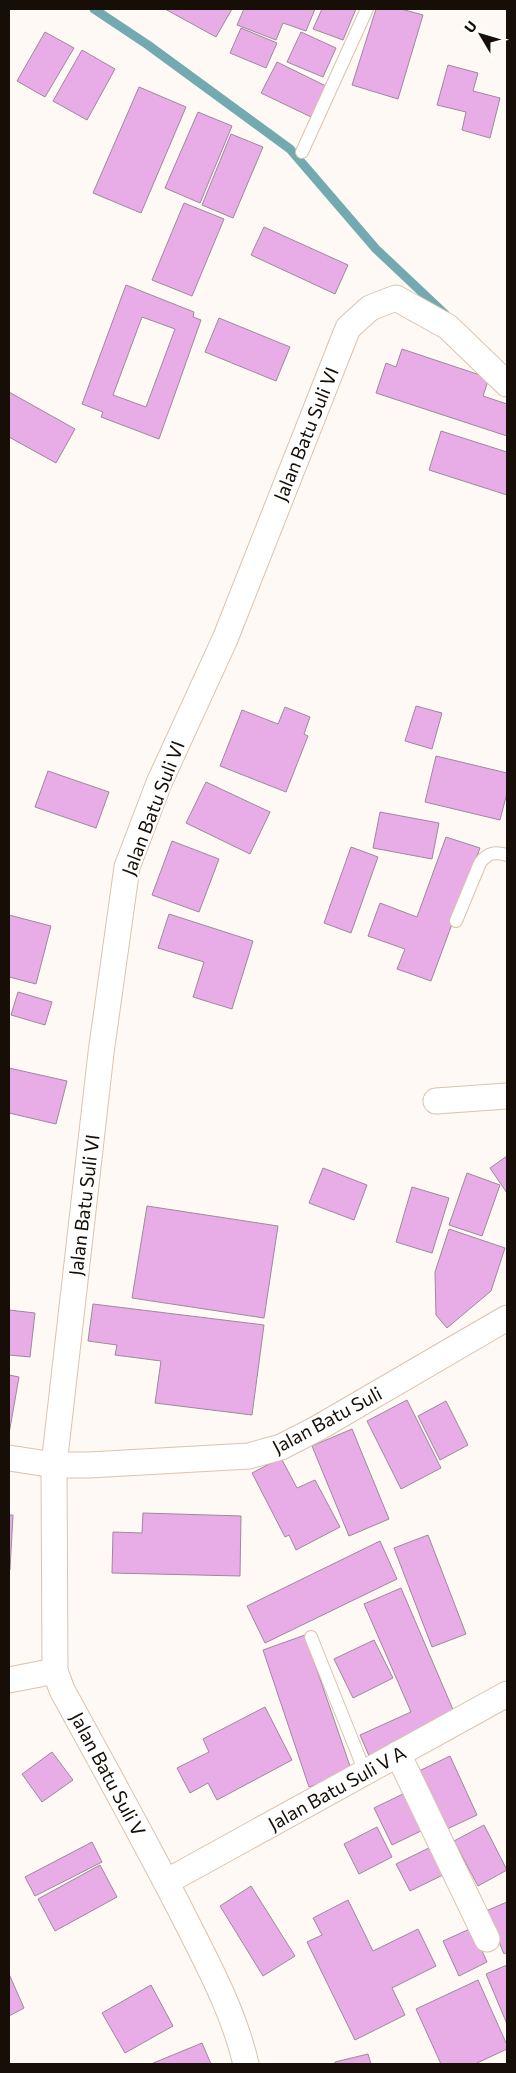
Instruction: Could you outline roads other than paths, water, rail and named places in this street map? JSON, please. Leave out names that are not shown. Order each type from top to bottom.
[{"type":"street","name":"Jalan Batu Suli VI","points":[[54,1465],[101,1053],[127,867],[158,784],[225,639],[348,328],[370,308],[396,298],[448,327],[507,384]]},
{"type":"street","points":[[436,1101],[507,1096]]},
{"type":"street","name":"Jalan Batu Suli","points":[[9,1458],[54,1465],[89,1465],[249,1456],[281,1447],[318,1428],[507,1318]]},
{"type":"street","name":"Jalan Batu Suli V","points":[[54,1465],[56,1671],[62,1690],[166,1882],[225,1998],[242,2046],[246,2064]]},
{"type":"street","points":[[9,1680],[56,1671]]},
{"type":"street","name":"Jalan Batu Suli V A","points":[[166,1882],[507,1694]]},
{"type":"street","points":[[398,1754],[487,1939]]},
{"type":"lane","points":[[302,152],[367,9]]},
{"type":"lane","points":[[456,921],[480,863],[486,855],[497,852],[507,855]]},
{"type":"lane","points":[[311,1638],[365,1772]]},
{"type":"waterway","points":[[94,9],[148,45],[290,149],[376,249],[445,314]]}]
